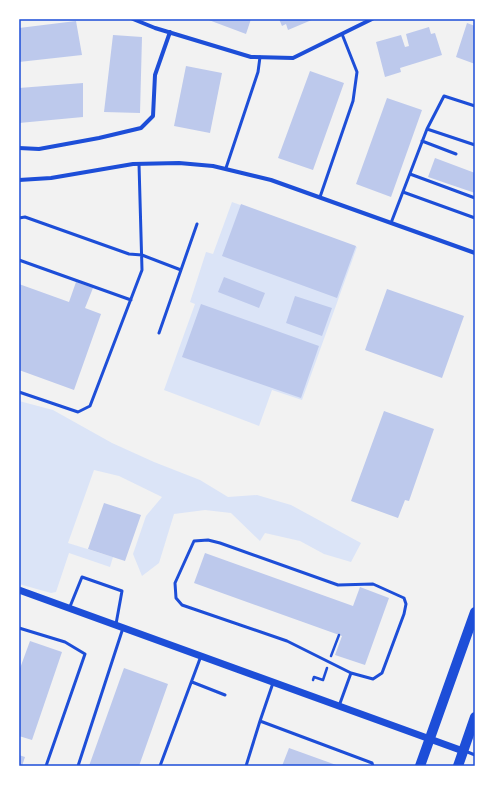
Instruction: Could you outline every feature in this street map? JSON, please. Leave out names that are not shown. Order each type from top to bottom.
[{"type":"main road","points":[[420,766],[475,612]]},
{"type":"main road","points":[[458,766],[475,717]]},
{"type":"street","points":[[133,19],[251,57],[294,58],[372,19]]},
{"type":"street","points":[[19,148],[39,149],[100,138],[141,128],[153,116],[155,75],[170,32]]},
{"type":"street","points":[[19,180],[51,178],[139,164],[179,163],[226,168],[263,178],[320,197],[475,253]]},
{"type":"street","points":[[19,590],[463,750]]},
{"type":"lane","points":[[320,197],[353,101],[356,72],[342,34]]},
{"type":"lane","points":[[226,168],[258,72],[260,57]]},
{"type":"lane","points":[[391,223],[427,128],[444,96],[475,106]]},
{"type":"lane","points":[[427,128],[475,145]]},
{"type":"lane","points":[[422,141],[456,154]]},
{"type":"lane","points":[[19,392],[78,412],[90,406],[142,270],[139,164]]},
{"type":"lane","points":[[410,174],[475,198]]},
{"type":"lane","points":[[403,192],[475,218]]},
{"type":"lane","points":[[19,218],[25,217],[129,254],[142,255],[181,270]]},
{"type":"lane","points":[[159,333],[197,224]]},
{"type":"lane","points":[[19,260],[131,300]]},
{"type":"lane","points":[[208,540],[220,543],[338,585],[373,584],[404,598],[406,604],[404,614],[382,673],[373,679],[351,673],[288,641],[182,605],[176,598],[175,583],[194,542],[208,540]]},
{"type":"lane","points":[[69,608],[82,577],[122,591],[120,627],[78,766]]},
{"type":"lane","points":[[19,628],[65,642],[85,654],[46,766]]},
{"type":"lane","points":[[160,766],[201,656]]},
{"type":"lane","points":[[339,706],[351,673]]},
{"type":"lane","points":[[192,682],[225,695]]},
{"type":"lane","points":[[246,766],[273,682]]},
{"type":"lane","points":[[260,721],[372,762],[373,766]]},
{"type":"lane","points":[[463,750],[475,755]]},
{"type":"shaded area","points":[[232,202],[357,247],[302,400],[272,390],[259,426],[164,390],[195,304],[190,302],[206,252],[213,254]]},
{"type":"shaded area","points":[[19,401],[53,410],[112,443],[154,462],[200,480],[228,497],[257,495],[291,505],[361,543],[351,562],[324,554],[300,541],[265,533],[260,541],[231,513],[205,510],[174,514],[159,563],[142,576],[133,554],[146,516],[162,497],[119,476],[94,470],[68,543],[113,557],[110,567],[69,553],[56,592],[51,593],[19,584]]},
{"type":"building","points":[[206,19],[251,19],[246,34]]},
{"type":"building","points":[[279,19],[314,19],[288,30],[286,24],[282,26]]},
{"type":"building","points":[[76,21],[82,55],[19,62],[19,28]]},
{"type":"building","points":[[467,23],[475,26],[475,64],[456,57]]},
{"type":"building","points":[[429,27],[431,34],[435,33],[442,55],[400,68],[401,72],[385,77],[376,42],[401,35],[405,47],[409,46],[406,34]]},
{"type":"building","points":[[113,35],[142,37],[140,113],[104,112]]},
{"type":"building","points":[[186,66],[222,73],[210,133],[174,126]]},
{"type":"building","points":[[310,71],[344,83],[313,170],[278,158]]},
{"type":"building","points":[[83,83],[83,117],[19,123],[19,88]]},
{"type":"building","points":[[387,98],[422,110],[391,197],[356,184]]},
{"type":"building","points":[[435,158],[475,173],[475,193],[428,177]]},
{"type":"building","points":[[241,204],[356,246],[337,298],[222,256]]},
{"type":"building","points":[[224,277],[265,293],[259,308],[218,292]]},
{"type":"building","points":[[76,282],[93,288],[85,308],[101,314],[74,390],[19,370],[19,284],[69,302]]},
{"type":"building","points":[[387,289],[464,316],[442,378],[365,350]]},
{"type":"building","points":[[295,296],[332,308],[322,336],[286,323]]},
{"type":"building","points":[[201,304],[319,346],[301,398],[182,357]]},
{"type":"building","points":[[384,411],[434,429],[409,501],[405,500],[398,518],[351,501]]},
{"type":"building","points":[[104,503],[141,515],[125,561],[88,549]]},
{"type":"building","points":[[205,553],[353,606],[360,587],[389,598],[365,665],[335,655],[342,636],[194,583]]},
{"type":"building","points":[[30,641],[62,652],[32,740],[19,736],[19,671]]},
{"type":"building","points":[[124,668],[168,684],[139,766],[89,766]]},
{"type":"building","points":[[289,748],[339,766],[282,766]]},
{"type":"building","points":[[19,755],[25,757],[22,766],[19,766]]}]
